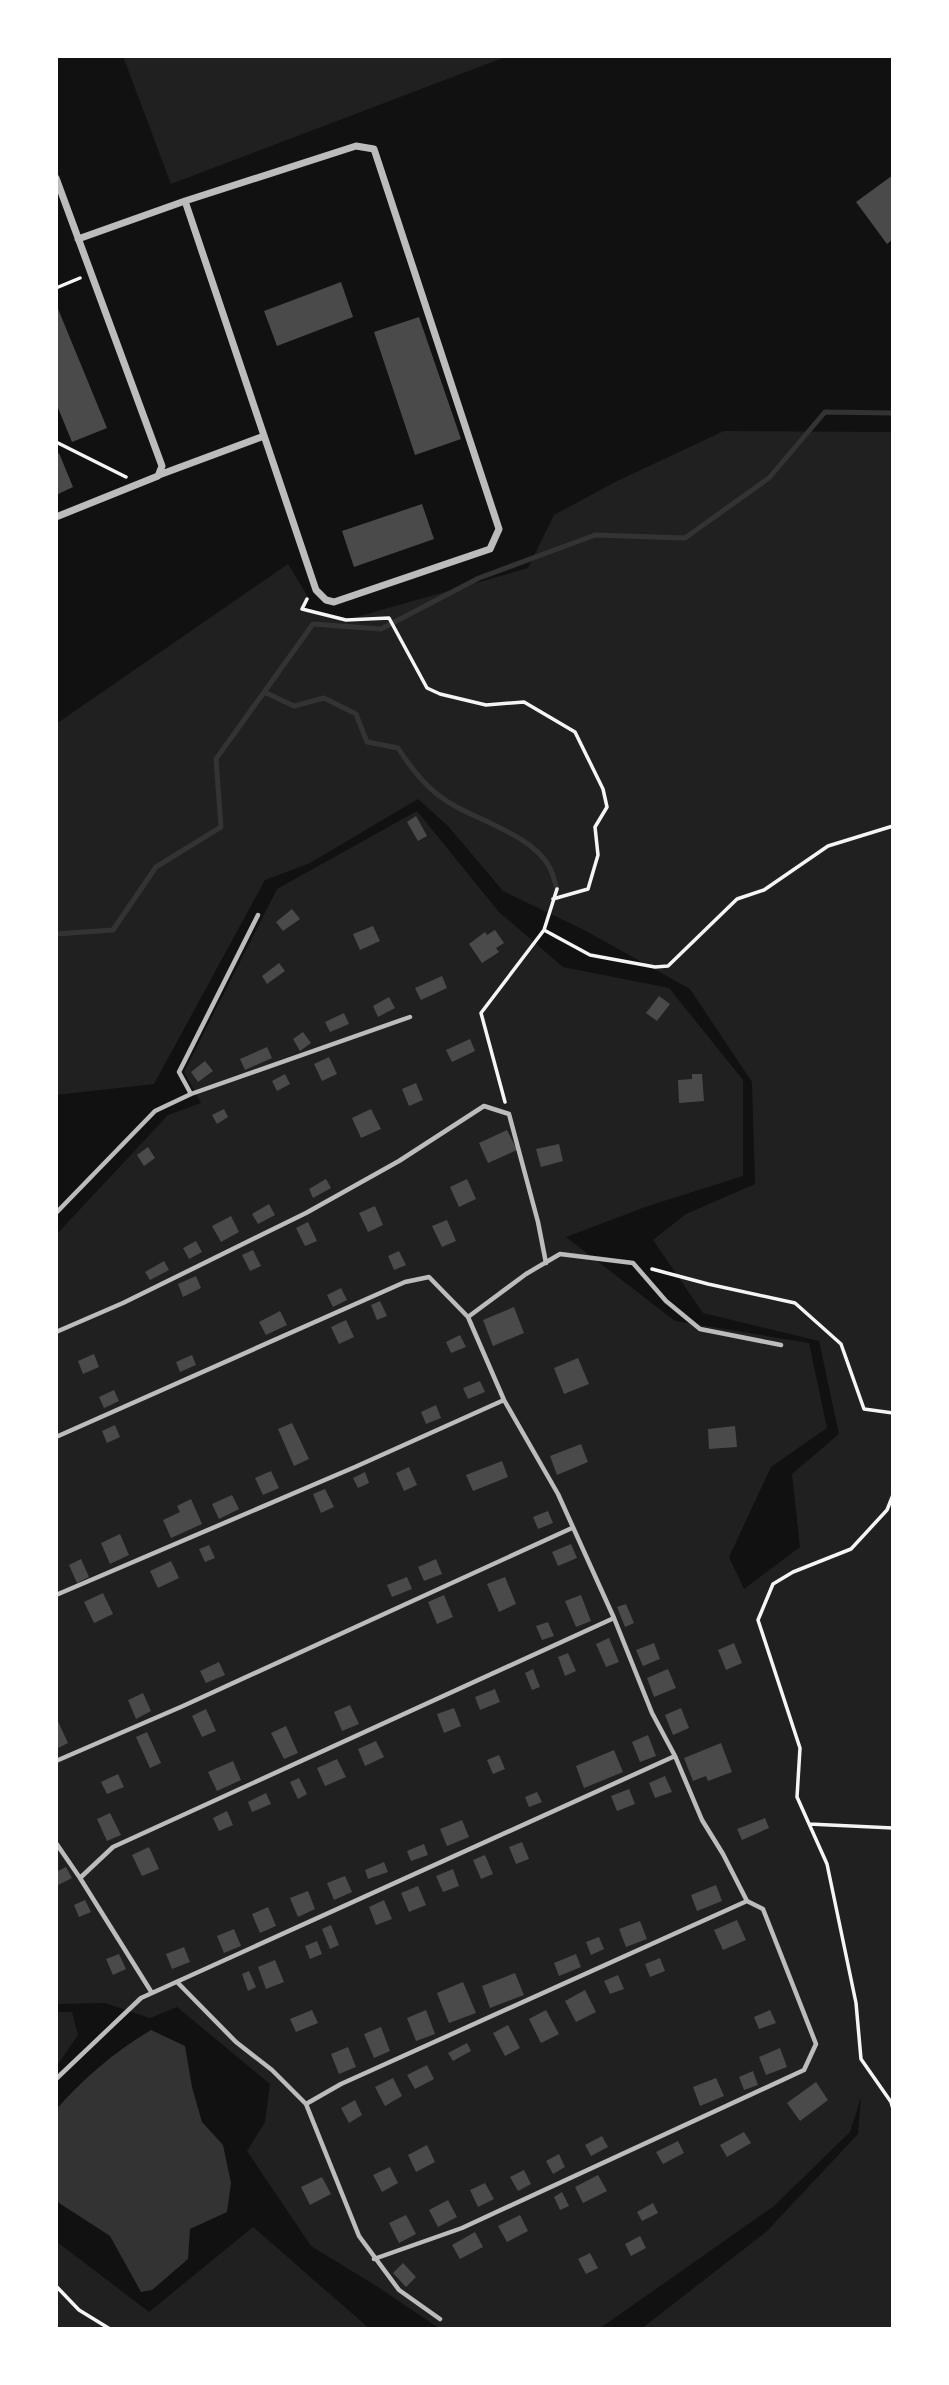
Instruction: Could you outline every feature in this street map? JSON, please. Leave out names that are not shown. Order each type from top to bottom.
[{"type":"street","points":[[78,239],[185,201],[356,146],[374,149],[499,529],[490,549],[334,602],[326,600],[316,590],[185,201]]},
{"type":"street","points":[[56,178],[89,274],[160,461],[161,471],[158,476]]},
{"type":"street","points":[[56,517],[264,436]]},
{"type":"lane","points":[[191,1094],[179,1072],[258,915]]},
{"type":"lane","points":[[56,1213],[155,1111],[191,1094],[410,1017]]},
{"type":"lane","points":[[56,1332],[123,1303],[306,1213],[399,1161],[484,1106],[509,1115],[538,1222],[545,1263]]},
{"type":"lane","points":[[468,1317],[560,1254],[633,1264],[666,1301],[699,1329],[781,1345]]},
{"type":"lane","points":[[56,1437],[405,1282],[429,1276],[468,1317],[504,1400],[558,1494],[614,1618],[652,1713],[675,1756],[702,1820],[747,1901],[762,1909],[816,2044],[804,2070],[462,2228],[374,2259]]},
{"type":"lane","points":[[56,1595],[504,1400]]},
{"type":"lane","points":[[56,1761],[572,1528]]},
{"type":"lane","points":[[80,1878],[113,1847],[614,1618]]},
{"type":"lane","points":[[56,2079],[141,1998],[675,1756]]},
{"type":"lane","points":[[56,1843],[152,1993]]},
{"type":"lane","points":[[306,2104],[341,2084],[747,1901]]},
{"type":"lane","points":[[178,1983],[236,2042],[272,2070],[306,2104],[359,2236],[399,2290],[440,2319]]},
{"type":"path","points":[[56,288],[89,274]]},
{"type":"path","points":[[56,442],[140,484]]},
{"type":"path","points":[[316,590],[308,597],[302,610],[346,620],[389,618],[427,688],[440,695],[486,705],[524,702],[575,732],[603,789],[607,807],[595,827],[598,855],[588,889],[554,898]]},
{"type":"path","points":[[544,930],[590,955],[655,967],[668,966],[737,899],[764,890],[828,846],[893,826]]},
{"type":"path","points":[[509,1115],[481,1013],[544,930],[557,889]]},
{"type":"path","points":[[633,1264],[795,1303],[841,1344],[864,1409],[893,1413]]},
{"type":"path","points":[[893,1495],[887,1510],[851,1549],[793,1572],[773,1584],[758,1620],[800,1748],[797,1797],[827,1864],[856,2003],[861,2059],[893,2109]]},
{"type":"path","points":[[809,1824],[893,1828]]},
{"type":"path","points":[[56,2286],[79,2310],[110,2329]]},
{"type":"shaded area","points":[[123,56],[508,56],[171,184]]},
{"type":"shaded area","points":[[724,431],[893,432],[893,2329],[641,2329],[766,2232],[858,2134],[861,2097],[850,2132],[774,2206],[599,2329],[440,2329],[311,2246],[247,2151],[265,2122],[270,2084],[177,2007],[150,2018],[105,2003],[56,2004],[56,1235],[168,1115],[201,1103],[184,1072],[277,889],[417,811],[499,912],[563,967],[669,988],[743,1080],[743,1176],[648,1206],[566,1237],[675,1321],[809,1343],[827,1428],[771,1467],[729,1557],[744,1589],[800,1547],[792,1474],[839,1434],[819,1341],[703,1313],[653,1240],[686,1214],[755,1184],[752,1082],[690,989],[586,931],[503,891],[448,826],[418,799],[310,863],[265,880],[154,1084],[56,1095],[56,724],[288,564],[308,597],[302,609],[346,620],[528,568],[554,515],[615,482]]},
{"type":"shaded area","points":[[56,2012],[72,2012],[78,2035],[56,2067]]},
{"type":"shaded area","points":[[151,2030],[185,2046],[192,2087],[202,2122],[223,2145],[231,2183],[227,2212],[190,2229],[188,2259],[152,2290],[141,2292],[110,2236],[56,2201],[56,2110],[100,2066]]},
{"type":"shaded area","points":[[253,2227],[370,2329],[56,2329],[56,2241],[149,2312]]},
{"type":"building","points":[[893,175],[893,239],[887,244],[856,202]]},
{"type":"building","points":[[341,282],[353,317],[277,346],[264,311]]},
{"type":"building","points":[[56,304],[107,428],[72,442],[56,403]]},
{"type":"building","points":[[419,317],[461,439],[415,455],[374,332]]},
{"type":"building","points":[[59,453],[73,487],[56,495],[56,455]]},
{"type":"building","points":[[422,504],[434,539],[354,567],[342,531]]},
{"type":"building","points":[[416,816],[427,836],[418,841],[407,822]]},
{"type":"building","points":[[292,909],[300,919],[283,931],[276,922]]},
{"type":"building","points":[[373,926],[380,941],[360,950],[353,934]]},
{"type":"building","points":[[495,930],[504,943],[496,948],[499,952],[482,963],[469,944],[485,932],[487,935]]},
{"type":"building","points":[[279,963],[285,971],[267,984],[262,976]]},
{"type":"building","points":[[442,976],[447,988],[421,1000],[415,988]]},
{"type":"building","points":[[659,996],[670,1004],[657,1021],[646,1013]]},
{"type":"building","points":[[389,997],[395,1008],[378,1017],[373,1006]]},
{"type":"building","points":[[344,1013],[349,1024],[330,1032],[325,1022]]},
{"type":"building","points":[[303,1032],[311,1043],[300,1051],[293,1039]]},
{"type":"building","points":[[470,1039],[475,1051],[452,1062],[446,1050]]},
{"type":"building","points":[[267,1047],[272,1058],[245,1070],[240,1059]]},
{"type":"building","points":[[329,1057],[337,1074],[322,1081],[314,1064]]},
{"type":"building","points":[[205,1061],[213,1071],[198,1082],[191,1072]]},
{"type":"building","points":[[285,1074],[290,1084],[277,1091],[272,1081]]},
{"type":"building","points":[[692,1074],[702,1074],[704,1101],[679,1103],[678,1080],[692,1079]]},
{"type":"building","points":[[416,1083],[423,1100],[409,1106],[402,1089]]},
{"type":"building","points":[[224,1109],[228,1117],[217,1124],[212,1115]]},
{"type":"building","points":[[371,1109],[381,1129],[361,1138],[352,1118]]},
{"type":"building","points":[[507,1130],[517,1150],[488,1163],[479,1143]]},
{"type":"building","points":[[559,1144],[563,1161],[541,1167],[536,1149]]},
{"type":"building","points":[[148,1147],[155,1158],[144,1166],[137,1155]]},
{"type":"building","points":[[326,1179],[331,1188],[313,1198],[309,1189]]},
{"type":"building","points":[[467,1179],[476,1199],[459,1207],[450,1187]]},
{"type":"building","points":[[269,1204],[275,1215],[258,1224],[252,1214]]},
{"type":"building","points":[[375,1206],[383,1225],[368,1232],[359,1213]]},
{"type":"building","points":[[231,1216],[239,1232],[221,1242],[212,1226]]},
{"type":"building","points":[[447,1220],[456,1241],[442,1247],[432,1226]]},
{"type":"building","points":[[308,1222],[317,1241],[305,1246],[296,1228]]},
{"type":"building","points":[[196,1241],[202,1252],[189,1259],[183,1248]]},
{"type":"building","points":[[253,1250],[261,1266],[250,1271],[242,1255]]},
{"type":"building","points":[[399,1251],[406,1265],[394,1270],[388,1256]]},
{"type":"building","points":[[164,1261],[169,1270],[150,1280],[145,1272]]},
{"type":"building","points":[[196,1276],[201,1288],[183,1297],[178,1284]]},
{"type":"building","points":[[341,1288],[347,1300],[333,1307],[327,1295]]},
{"type":"building","points":[[380,1301],[387,1316],[377,1320],[371,1305]]},
{"type":"building","points":[[514,1307],[524,1333],[493,1346],[483,1320]]},
{"type":"building","points":[[280,1311],[287,1325],[266,1335],[259,1322]]},
{"type":"building","points":[[346,1320],[354,1337],[339,1344],[331,1327]]},
{"type":"building","points":[[460,1335],[466,1347],[451,1353],[446,1342]]},
{"type":"building","points":[[94,1354],[99,1367],[83,1374],[78,1361]]},
{"type":"building","points":[[192,1355],[196,1365],[180,1372],[176,1362]]},
{"type":"building","points":[[578,1358],[589,1384],[564,1394],[554,1368]]},
{"type":"building","points":[[480,1381],[485,1392],[468,1399],[463,1388]]},
{"type":"building","points":[[114,1390],[119,1401],[104,1408],[99,1397]]},
{"type":"building","points":[[436,1405],[441,1418],[426,1424],[421,1412]]},
{"type":"building","points":[[292,1423],[309,1459],[294,1466],[278,1429]]},
{"type":"building","points":[[115,1425],[120,1437],[107,1443],[102,1431]]},
{"type":"building","points":[[735,1426],[737,1447],[709,1449],[708,1429]]},
{"type":"building","points":[[581,1444],[588,1462],[557,1475],[550,1456]]},
{"type":"building","points":[[502,1461],[508,1477],[473,1491],[466,1475]]},
{"type":"building","points":[[409,1467],[417,1485],[404,1491],[396,1473]]},
{"type":"building","points":[[271,1471],[279,1488],[263,1495],[255,1478]]},
{"type":"building","points":[[365,1472],[369,1483],[358,1488],[353,1478]]},
{"type":"building","points":[[325,1489],[334,1507],[321,1513],[313,1494]]},
{"type":"building","points":[[232,1495],[239,1509],[219,1519],[212,1504]]},
{"type":"building","points":[[191,1499],[202,1524],[171,1538],[163,1520],[180,1512],[177,1506]]},
{"type":"building","points":[[548,1511],[553,1523],[538,1529],[533,1517]]},
{"type":"building","points":[[120,1534],[129,1555],[110,1564],[101,1543]]},
{"type":"building","points":[[571,1544],[577,1558],[558,1566],[552,1552]]},
{"type":"building","points":[[209,1545],[215,1558],[205,1562],[199,1549]]},
{"type":"building","points":[[81,1559],[89,1577],[77,1583],[69,1565]]},
{"type":"building","points":[[436,1559],[442,1574],[424,1581],[418,1567]]},
{"type":"building","points":[[171,1561],[179,1578],[158,1588],[150,1571]]},
{"type":"building","points":[[407,1577],[412,1589],[392,1597],[387,1585]]},
{"type":"building","points":[[505,1577],[516,1604],[499,1612],[487,1584]]},
{"type":"building","points":[[103,1593],[113,1614],[94,1623],[84,1602]]},
{"type":"building","points":[[444,1595],[453,1617],[437,1624],[428,1602]]},
{"type":"building","points":[[581,1595],[591,1621],[576,1627],[565,1601]]},
{"type":"building","points":[[626,1604],[634,1623],[625,1627],[617,1607]]},
{"type":"building","points":[[548,1622],[554,1636],[542,1640],[536,1626]]},
{"type":"building","points":[[609,1638],[619,1662],[606,1667],[596,1644]]},
{"type":"building","points":[[654,1643],[660,1659],[643,1666],[636,1650]]},
{"type":"building","points":[[734,1643],[742,1663],[726,1670],[718,1650]]},
{"type":"building","points":[[568,1653],[576,1671],[565,1676],[558,1657]]},
{"type":"building","points":[[219,1662],[225,1675],[206,1683],[200,1671]]},
{"type":"building","points":[[533,1669],[540,1687],[532,1690],[525,1673]]},
{"type":"building","points":[[668,1669],[676,1688],[654,1697],[647,1678]]},
{"type":"building","points":[[495,1689],[500,1702],[480,1710],[475,1697]]},
{"type":"building","points":[[143,1693],[151,1711],[136,1719],[128,1700]]},
{"type":"building","points":[[350,1705],[359,1724],[342,1731],[334,1712]]},
{"type":"building","points":[[454,1708],[461,1726],[444,1733],[437,1714]]},
{"type":"building","points":[[681,1708],[689,1728],[673,1735],[665,1715]]},
{"type":"building","points":[[206,1709],[216,1731],[202,1737],[192,1716]]},
{"type":"building","points":[[56,1717],[68,1743],[56,1749]]},
{"type":"building","points":[[286,1726],[298,1753],[284,1759],[271,1733]]},
{"type":"building","points":[[147,1732],[161,1763],[150,1768],[136,1737]]},
{"type":"building","points":[[648,1735],[656,1756],[640,1762],[632,1742]]},
{"type":"building","points":[[376,1741],[384,1757],[365,1766],[358,1749]]},
{"type":"building","points":[[721,1743],[732,1772],[708,1781],[706,1776],[693,1781],[684,1758]]},
{"type":"building","points":[[614,1750],[623,1772],[584,1788],[576,1766]]},
{"type":"building","points":[[499,1755],[505,1769],[493,1774],[487,1760]]},
{"type":"building","points":[[337,1759],[346,1777],[325,1786],[317,1768]]},
{"type":"building","points":[[233,1761],[241,1780],[217,1791],[208,1772]]},
{"type":"building","points":[[118,1774],[124,1787],[107,1794],[101,1782]]},
{"type":"building","points":[[665,1776],[672,1792],[655,1798],[649,1783]]},
{"type":"building","points":[[299,1778],[307,1794],[298,1799],[290,1782]]},
{"type":"building","points":[[629,1789],[635,1804],[617,1811],[611,1796]]},
{"type":"building","points":[[537,1792],[542,1802],[529,1807],[525,1797]]},
{"type":"building","points":[[266,1793],[271,1804],[252,1812],[248,1802]]},
{"type":"building","points":[[227,1811],[233,1825],[219,1831],[213,1818]]},
{"type":"building","points":[[110,1813],[121,1835],[107,1841],[97,1819]]},
{"type":"building","points":[[765,1818],[769,1828],[742,1840],[737,1829]]},
{"type":"building","points":[[462,1820],[469,1837],[447,1846],[440,1829]]},
{"type":"building","points":[[522,1842],[529,1859],[516,1864],[509,1847]]},
{"type":"building","points":[[424,1844],[428,1855],[411,1861],[407,1851]]},
{"type":"building","points":[[149,1847],[159,1869],[142,1876],[132,1855]]},
{"type":"building","points":[[485,1855],[493,1874],[481,1879],[473,1860]]},
{"type":"building","points":[[384,1862],[388,1872],[368,1879],[365,1870]]},
{"type":"building","points":[[66,1867],[72,1878],[58,1885],[56,1872]]},
{"type":"building","points":[[453,1869],[459,1886],[443,1892],[436,1876]]},
{"type":"building","points":[[345,1876],[352,1892],[334,1900],[327,1883]]},
{"type":"building","points":[[716,1885],[722,1901],[697,1911],[691,1895]]},
{"type":"building","points":[[418,1886],[426,1905],[409,1912],[401,1893]]},
{"type":"building","points":[[308,1891],[315,1909],[298,1917],[290,1898]]},
{"type":"building","points":[[85,1900],[91,1912],[79,1917],[74,1905]]},
{"type":"building","points":[[384,1900],[392,1919],[376,1925],[369,1907]]},
{"type":"building","points":[[268,1907],[276,1926],[260,1933],[252,1914]]},
{"type":"building","points":[[737,1920],[746,1940],[723,1950],[714,1930]]},
{"type":"building","points":[[640,1921],[647,1939],[626,1947],[619,1929]]},
{"type":"building","points":[[331,1925],[339,1945],[330,1949],[322,1929]]},
{"type":"building","points":[[234,1929],[241,1946],[224,1953],[217,1936]]},
{"type":"building","points":[[599,1937],[604,1949],[591,1955],[586,1942]]},
{"type":"building","points":[[317,1941],[322,1954],[310,1959],[305,1946]]},
{"type":"building","points":[[184,1947],[190,1962],[172,1969],[166,1954]]},
{"type":"building","points":[[119,1954],[126,1969],[113,1975],[106,1959]]},
{"type":"building","points":[[576,1954],[581,1967],[559,1976],[554,1963]]},
{"type":"building","points":[[660,1958],[665,1971],[650,1977],[645,1964]]},
{"type":"building","points":[[275,1960],[284,1982],[266,1989],[258,1967]]},
{"type":"building","points":[[249,1971],[256,1987],[248,1991],[242,1974]]},
{"type":"building","points":[[515,1973],[524,1995],[490,2008],[482,1986]]},
{"type":"building","points":[[618,1975],[624,1989],[610,1994],[604,1981]]},
{"type":"building","points":[[463,1982],[476,2013],[449,2023],[437,1993]]},
{"type":"building","points":[[585,1990],[596,2012],[576,2022],[565,2001]]},
{"type":"building","points":[[312,2010],[318,2023],[296,2032],[290,2019]]},
{"type":"building","points":[[426,2010],[435,2034],[416,2041],[407,2018]]},
{"type":"building","points":[[546,2010],[559,2034],[541,2043],[529,2019]]},
{"type":"building","points":[[770,2010],[776,2023],[759,2029],[754,2017]]},
{"type":"building","points":[[508,2025],[520,2048],[505,2056],[493,2033]]},
{"type":"building","points":[[381,2027],[390,2051],[374,2058],[364,2034]]},
{"type":"building","points":[[467,2043],[471,2051],[453,2061],[448,2053]]},
{"type":"building","points":[[348,2047],[356,2067],[339,2074],[331,2054]]},
{"type":"building","points":[[780,2048],[787,2067],[766,2075],[759,2057]]},
{"type":"building","points":[[427,2065],[434,2079],[415,2089],[407,2075]]},
{"type":"building","points":[[753,2071],[758,2085],[744,2090],[739,2077]]},
{"type":"building","points":[[393,2078],[402,2096],[385,2106],[375,2087]]},
{"type":"building","points":[[716,2078],[724,2096],[700,2106],[693,2087]]},
{"type":"building","points":[[816,2082],[828,2100],[800,2121],[787,2103]]},
{"type":"building","points":[[355,2100],[362,2115],[349,2123],[341,2108]]},
{"type":"building","points":[[744,2132],[751,2143],[727,2157],[720,2145]]},
{"type":"building","points":[[602,2136],[608,2147],[591,2156],[585,2145]]},
{"type":"building","points":[[678,2141],[684,2153],[663,2164],[656,2152]]},
{"type":"building","points":[[427,2145],[435,2162],[416,2172],[408,2155]]},
{"type":"building","points":[[559,2154],[565,2167],[553,2174],[546,2161]]},
{"type":"building","points":[[390,2167],[398,2183],[382,2192],[373,2175]]},
{"type":"building","points":[[524,2170],[531,2184],[518,2191],[510,2177]]},
{"type":"building","points":[[598,2175],[607,2191],[583,2203],[575,2187]]},
{"type":"building","points":[[322,2177],[331,2194],[310,2205],[301,2187]]},
{"type":"building","points":[[485,2183],[494,2199],[478,2207],[470,2190]]},
{"type":"building","points":[[562,2192],[569,2206],[560,2210],[554,2197]]},
{"type":"building","points":[[448,2200],[457,2217],[438,2227],[429,2210]]},
{"type":"building","points":[[653,2203],[658,2213],[642,2221],[637,2212]]},
{"type":"building","points":[[406,2215],[416,2234],[399,2243],[389,2223]]},
{"type":"building","points":[[520,2215],[528,2231],[507,2242],[498,2226]]},
{"type":"building","points":[[475,2232],[483,2247],[460,2259],[452,2245]]},
{"type":"building","points":[[640,2236],[646,2248],[631,2256],[625,2244]]},
{"type":"building","points":[[590,2253],[598,2268],[586,2274],[578,2259]]},
{"type":"building","points":[[403,2263],[416,2277],[406,2287],[393,2273]]},
{"type":"waterway","points":[[56,934],[113,930],[156,867],[221,827],[216,759],[313,624],[381,629],[479,578],[595,535],[685,538],[769,478],[825,412],[893,413]]},
{"type":"waterway","points":[[264,692],[294,706],[324,698],[356,714],[367,742],[398,748],[416,773],[438,795],[532,847],[550,868],[557,889]]}]
